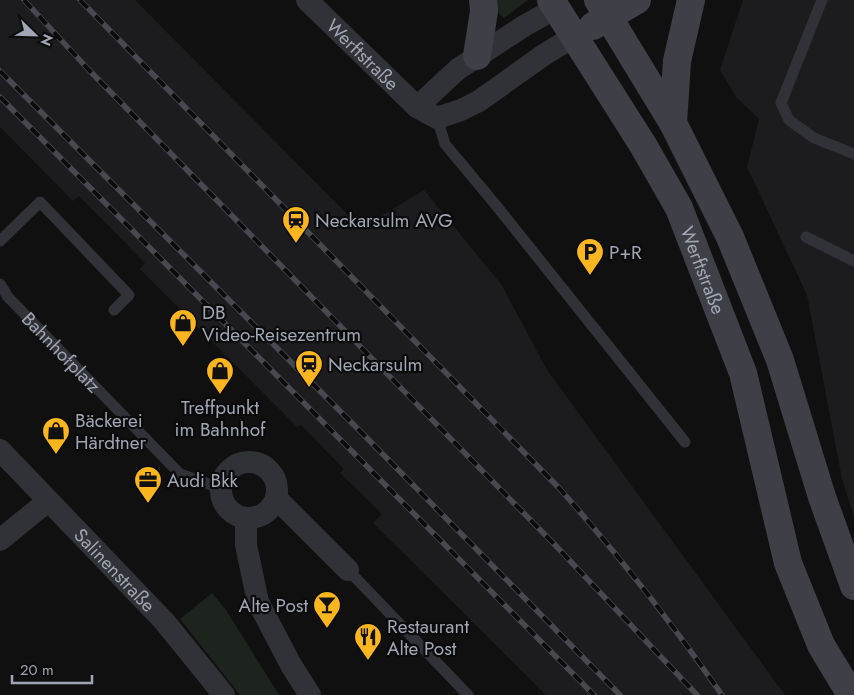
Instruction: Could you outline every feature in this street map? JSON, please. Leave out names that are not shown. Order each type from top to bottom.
[{"type":"main road","points":[[477,56],[484,0]]},
{"type":"main road","points":[[575,36],[604,8],[637,0]]},
{"type":"main road","points":[[673,123],[677,61],[691,0]]},
{"type":"main road","name":"Werftstraße","points":[[559,3],[575,36],[643,144],[679,208],[743,373],[788,563],[821,645],[851,695]]},
{"type":"main road","name":"Werftstraße","points":[[604,8],[673,123],[730,237],[780,360],[822,497],[854,586]]},
{"type":"street","name":"Werftstraße","points":[[307,0],[417,107],[437,118]]},
{"type":"street","points":[[417,107],[458,69],[559,3]]},
{"type":"street","points":[[437,118],[461,110],[479,101],[545,54],[575,36]]},
{"type":"street","name":"Salinenstraße","points":[[0,450],[164,620],[224,695]]},
{"type":"street","points":[[247,462],[261,464],[271,472],[277,485],[276,498],[272,507],[265,514],[256,518],[246,519],[236,516],[227,509],[222,499],[220,488],[224,475],[234,466],[247,462]]},
{"type":"street","points":[[276,498],[316,547],[348,570]]},
{"type":"street","points":[[0,540],[48,501]]},
{"type":"street","points":[[246,519],[246,544],[258,602],[291,665],[310,695]]},
{"type":"lane","points":[[822,0],[782,102],[788,120],[814,138],[854,154]]},
{"type":"lane","points":[[437,118],[445,144],[685,442]]},
{"type":"lane","points":[[0,241],[40,202],[129,295],[114,310]]},
{"type":"lane","points":[[806,237],[854,261]]},
{"type":"lane","name":"Bahnhofplatz","points":[[0,284],[8,297],[180,474],[220,488]]},
{"type":"lane","points":[[348,570],[468,695]]},
{"type":"shaded area","points":[[0,0],[135,0],[361,228],[424,190],[501,284],[547,370],[785,695],[546,695],[373,523],[382,514],[340,473],[344,469],[301,425],[297,427],[140,269],[145,263],[79,196],[73,201],[0,127]]},
{"type":"shaded area","points":[[485,0],[528,0],[504,18]]},
{"type":"shaded area","points":[[743,0],[854,0],[854,517],[842,479],[807,295],[747,167],[759,119],[736,97],[720,70]]},
{"type":"shaded area","points":[[212,593],[226,610],[279,695],[240,695],[180,619]]},
{"type":"railway","points":[[24,0],[88,69],[556,546],[697,695]]},
{"type":"railway","points":[[80,0],[559,488],[644,589],[722,695]]},
{"type":"railway","points":[[0,71],[360,431],[620,695]]},
{"type":"railway","points":[[0,97],[594,695]]},
{"type":"place","name":"Neckarsulm AVG","points":[[296,244]]},
{"type":"place","name":"P+R","points":[[590,276]]},
{"type":"place","name":"DB Video-Reisezentrum","points":[[183,347]]},
{"type":"place","name":"Neckarsulm","points":[[309,388]]},
{"type":"place","name":"Treffpunkt im Bahnhof","points":[[220,395]]},
{"type":"place","name":"Bäckerei Härdtner","points":[[56,455]]},
{"type":"place","name":"Audi Bkk","points":[[148,504]]},
{"type":"place","name":"Alte Post","points":[[327,629]]},
{"type":"place","name":"Restaurant Alte Post","points":[[368,661]]}]
